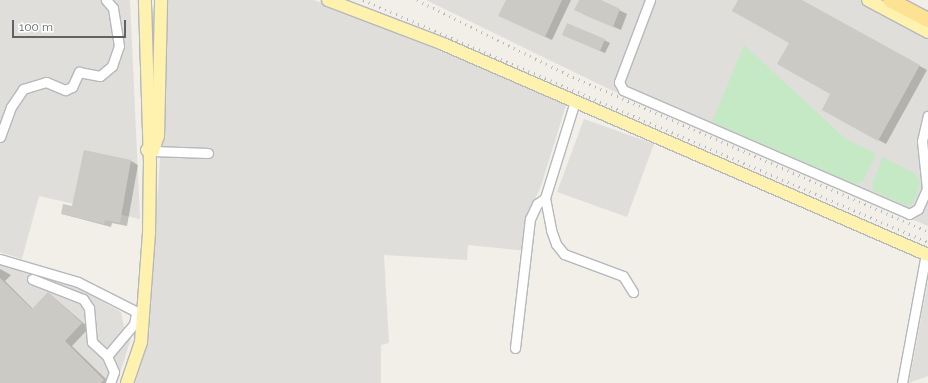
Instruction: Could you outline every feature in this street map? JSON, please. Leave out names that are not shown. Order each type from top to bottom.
[{"type":"highway","points":[[890,0],[928,20]]},
{"type":"main road","points":[[137,0],[142,138],[150,155]]},
{"type":"main road","points":[[145,0],[151,89]]},
{"type":"main road","points":[[127,383],[141,342],[140,314],[149,234],[154,0]]},
{"type":"main road","points":[[150,155],[158,136],[161,96],[161,0]]},
{"type":"main road","points":[[328,0],[443,44],[927,254]]},
{"type":"main road","points":[[868,0],[928,32]]},
{"type":"street","points":[[0,137],[11,107],[23,89],[46,82],[65,90],[72,87],[79,72],[100,76],[112,66],[119,46],[113,8],[106,0]]},
{"type":"street","points":[[650,0],[619,82],[623,90],[909,214],[918,209],[927,189],[922,141],[928,116]]},
{"type":"street","points":[[575,101],[545,198],[551,230],[556,244],[564,254],[623,276],[633,292]]},
{"type":"street","points":[[150,155],[208,153]]},
{"type":"street","points":[[514,348],[530,219],[538,204],[545,198]]},
{"type":"street","points":[[902,383],[927,254]]},
{"type":"street","points":[[0,259],[78,282],[140,314],[134,324],[107,356]]},
{"type":"street","points":[[32,279],[83,299],[89,308],[92,342],[107,356],[114,372],[110,383]]},
{"type":"shaded area","points":[[0,0],[130,0],[140,219],[39,196],[22,259],[0,252]]},
{"type":"shaded area","points":[[164,0],[314,0],[567,102],[541,186],[526,219],[527,251],[468,245],[467,260],[384,255],[389,343],[381,345],[381,383],[135,383],[149,338],[163,109]]},
{"type":"shaded area","points":[[426,0],[865,0],[928,32],[928,226],[611,90]]},
{"type":"shaded area","points":[[584,119],[654,144],[627,217],[557,192]]},
{"type":"shaded area","points":[[0,264],[78,288],[121,312],[124,327],[132,335],[117,383],[0,383]]},
{"type":"shaded area","points":[[928,280],[928,376],[909,383]]},
{"type":"green space","points":[[744,45],[846,139],[876,154],[863,181],[855,184],[712,122]]},
{"type":"green space","points":[[883,157],[916,174],[920,183],[914,202],[907,206],[874,191],[872,184]]},
{"type":"building","points":[[506,0],[562,0],[545,37],[498,16]]},
{"type":"building","points":[[579,0],[601,0],[620,9],[613,27],[574,10]]},
{"type":"building","points":[[738,0],[802,0],[920,65],[878,141],[822,110],[830,94],[777,64],[789,43],[732,11]]},
{"type":"building","points":[[567,23],[605,39],[600,51],[562,35]]},
{"type":"building","points":[[84,150],[131,160],[120,223],[105,220],[104,224],[61,214],[63,204],[72,206]]},
{"type":"building","points":[[0,278],[32,309],[48,292],[82,323],[65,341],[104,380],[101,383],[0,383]]},
{"type":"railway","points":[[363,0],[928,242]]},
{"type":"railway","points":[[417,0],[573,77],[928,231]]}]
